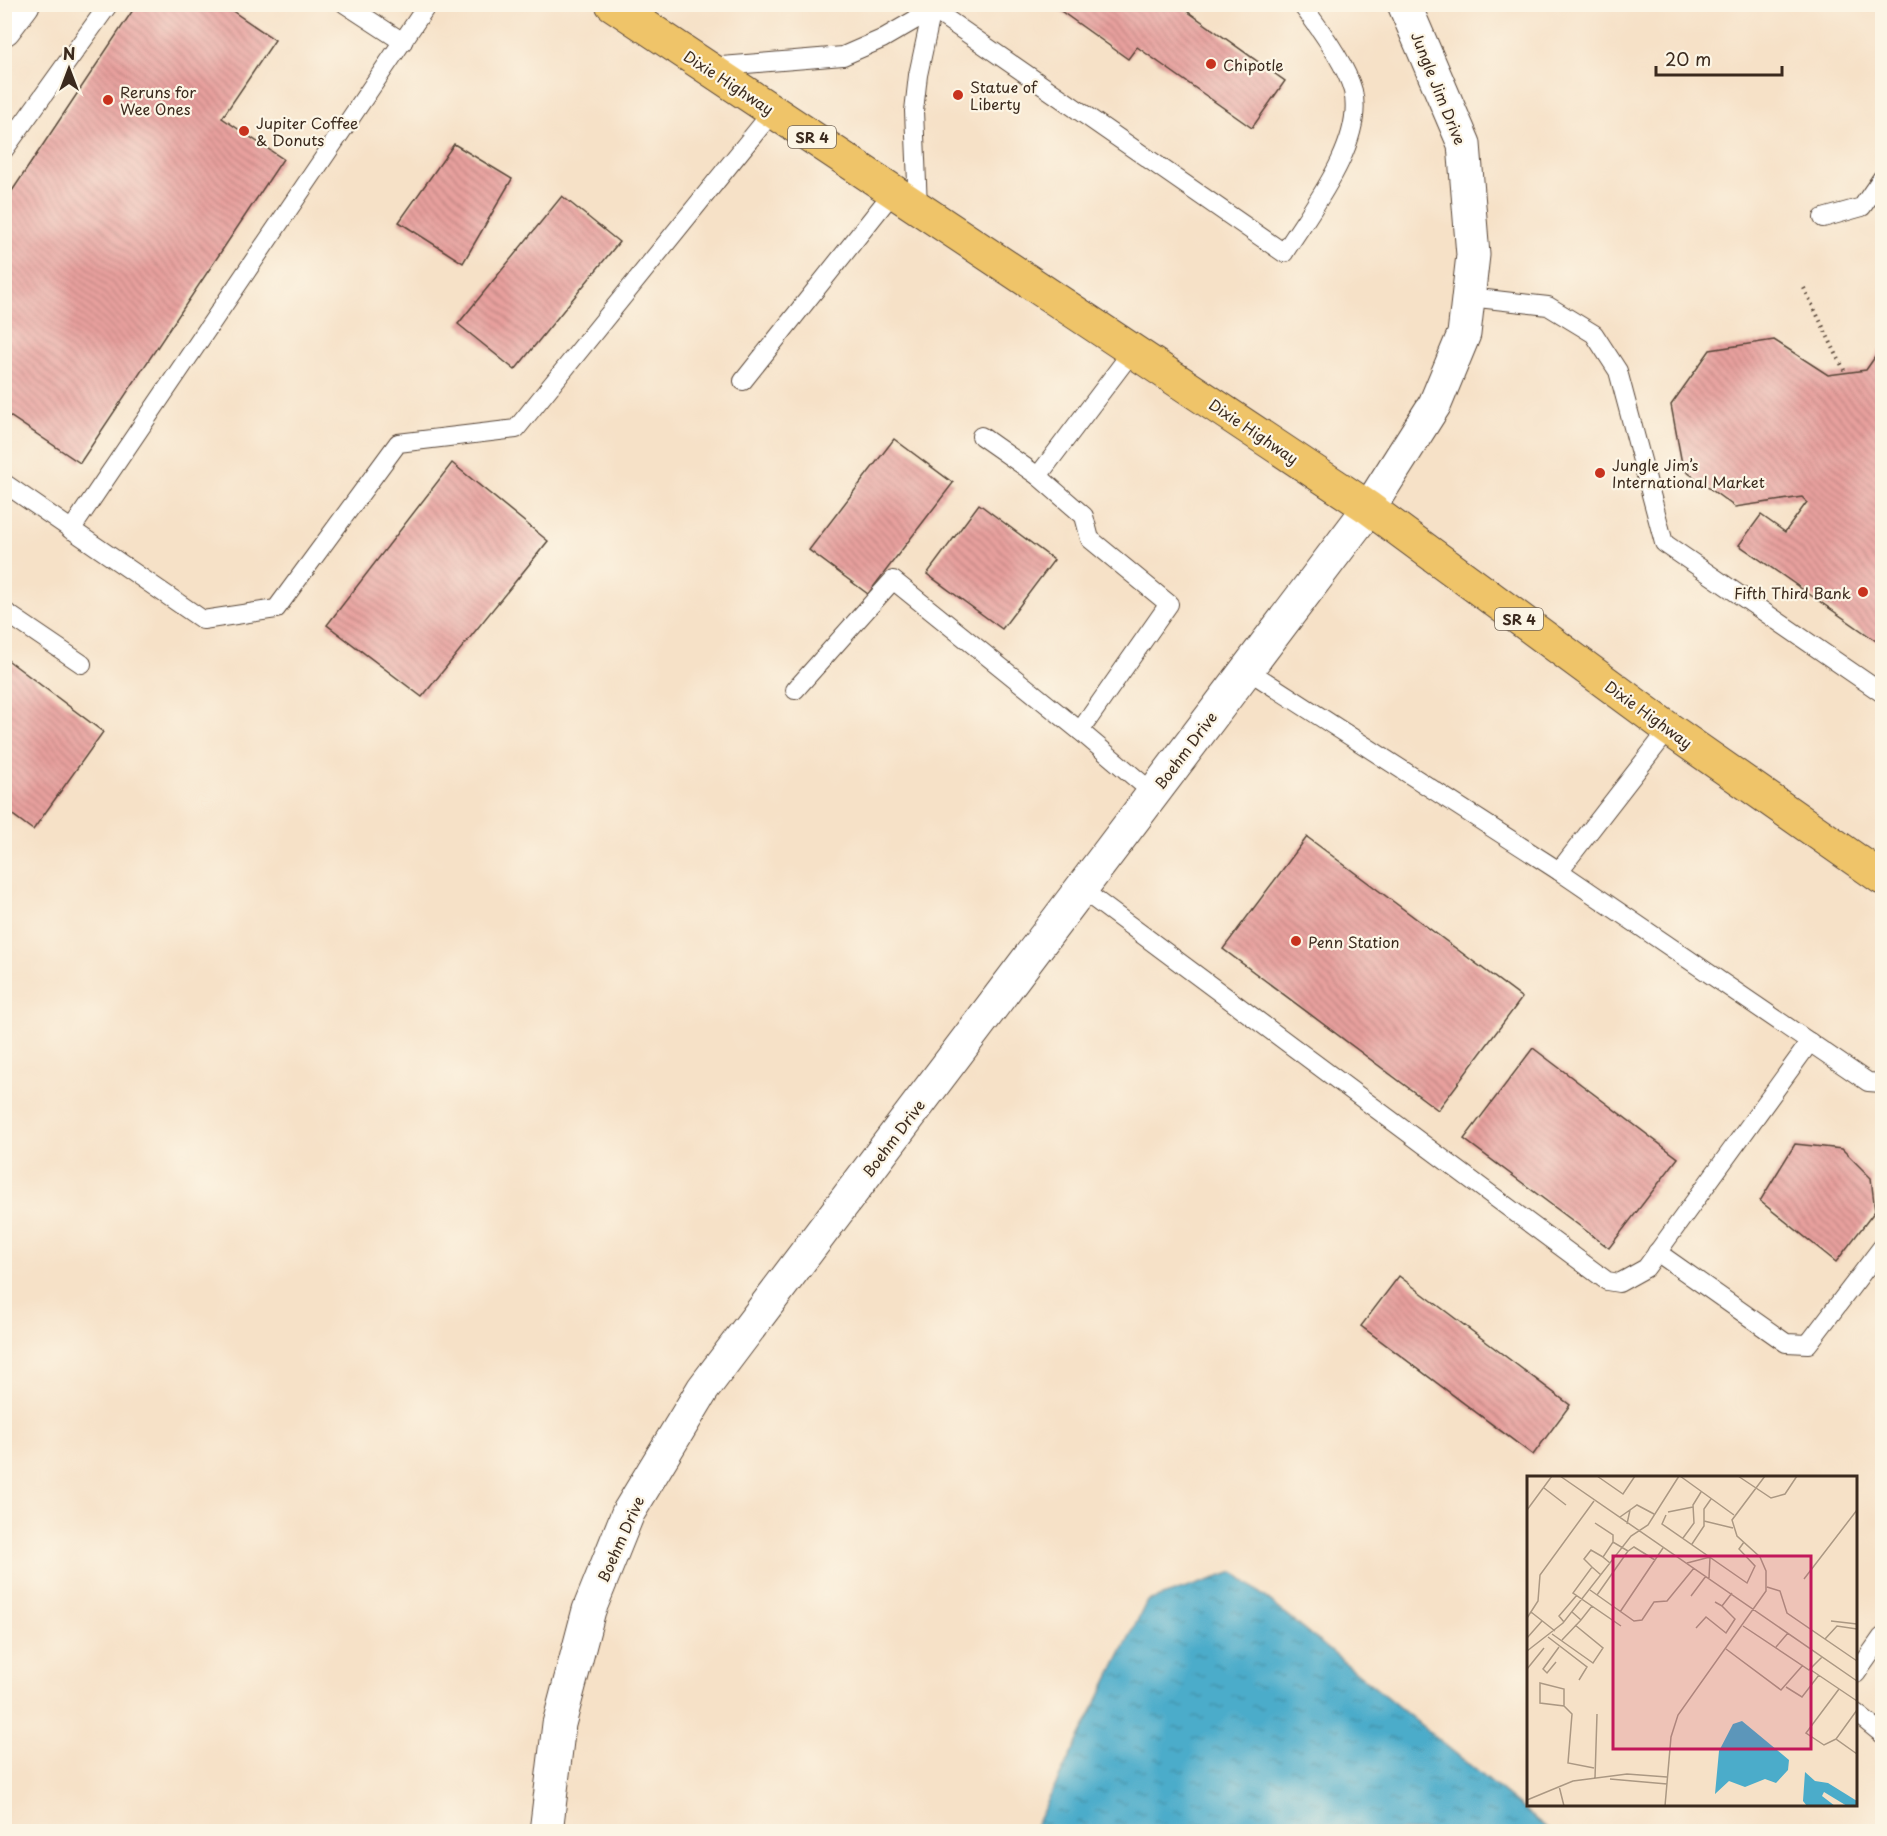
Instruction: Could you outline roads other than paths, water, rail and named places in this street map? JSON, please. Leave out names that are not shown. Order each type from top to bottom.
[{"type":"main road","name":"Dixie Highway","points":[[612,4],[1369,508],[1669,729],[1882,878]]},
{"type":"street","points":[[4,29],[23,4]]},
{"type":"street","name":"Jungle Jim Drive","points":[[1369,508],[1435,404],[1464,334],[1473,255],[1464,144],[1404,4]]},
{"type":"street","name":"Boehm Drive","points":[[546,1832],[559,1724],[589,1610],[628,1513],[703,1389],[1369,508]]},
{"type":"lane","points":[[4,150],[109,4]]},
{"type":"lane","points":[[345,4],[403,42]]},
{"type":"lane","points":[[71,530],[428,4]]},
{"type":"lane","points":[[928,7],[1284,253],[1341,159],[1353,124],[1353,91],[1334,52],[1300,4]]},
{"type":"lane","points":[[705,67],[843,56],[882,39],[928,7]]},
{"type":"lane","points":[[743,381],[906,199],[918,75],[928,7]]},
{"type":"lane","points":[[4,483],[203,620],[276,609],[398,443],[516,429],[773,111]]},
{"type":"lane","points":[[1822,218],[1862,207],[1882,178]]},
{"type":"lane","points":[[1469,297],[1548,306],[1594,334],[1618,371],[1664,543],[1882,693]]},
{"type":"lane","points":[[1038,477],[1134,350]]},
{"type":"lane","points":[[981,436],[1038,477],[1084,516],[1090,539],[1169,604],[1080,731]]},
{"type":"lane","points":[[795,690],[894,580],[1153,793]]},
{"type":"lane","points":[[4,611],[82,664]]},
{"type":"lane","points":[[1246,669],[1559,871],[1868,1082],[1882,1083]]},
{"type":"lane","points":[[1559,871],[1669,729]]},
{"type":"lane","points":[[1081,889],[1607,1281],[1619,1283],[1646,1268],[1810,1042]]},
{"type":"lane","points":[[1657,1252],[1786,1343],[1808,1344],[1882,1247]]},
{"type":"lane","points":[[1857,1673],[1882,1638]]},
{"type":"lane","points":[[1857,1714],[1882,1734]]},
{"type":"water","points":[[1234,1572],[1550,1831],[1033,1831],[1147,1601]]},
{"type":"place","name":"Chipotle","points":[[1211,64]]},
{"type":"place","name":"Statue of Liberty","points":[[958,95]]},
{"type":"place","name":"Reruns for Wee Ones","points":[[108,100]]},
{"type":"place","name":"Jupiter Coffee & Donuts","points":[[244,131]]},
{"type":"place","name":"Jungle Jim’s International Market","points":[[1600,473]]},
{"type":"place","name":"Fifth Third Bank","points":[[1863,592]]},
{"type":"place","name":"Penn Station","points":[[1296,941]]}]
